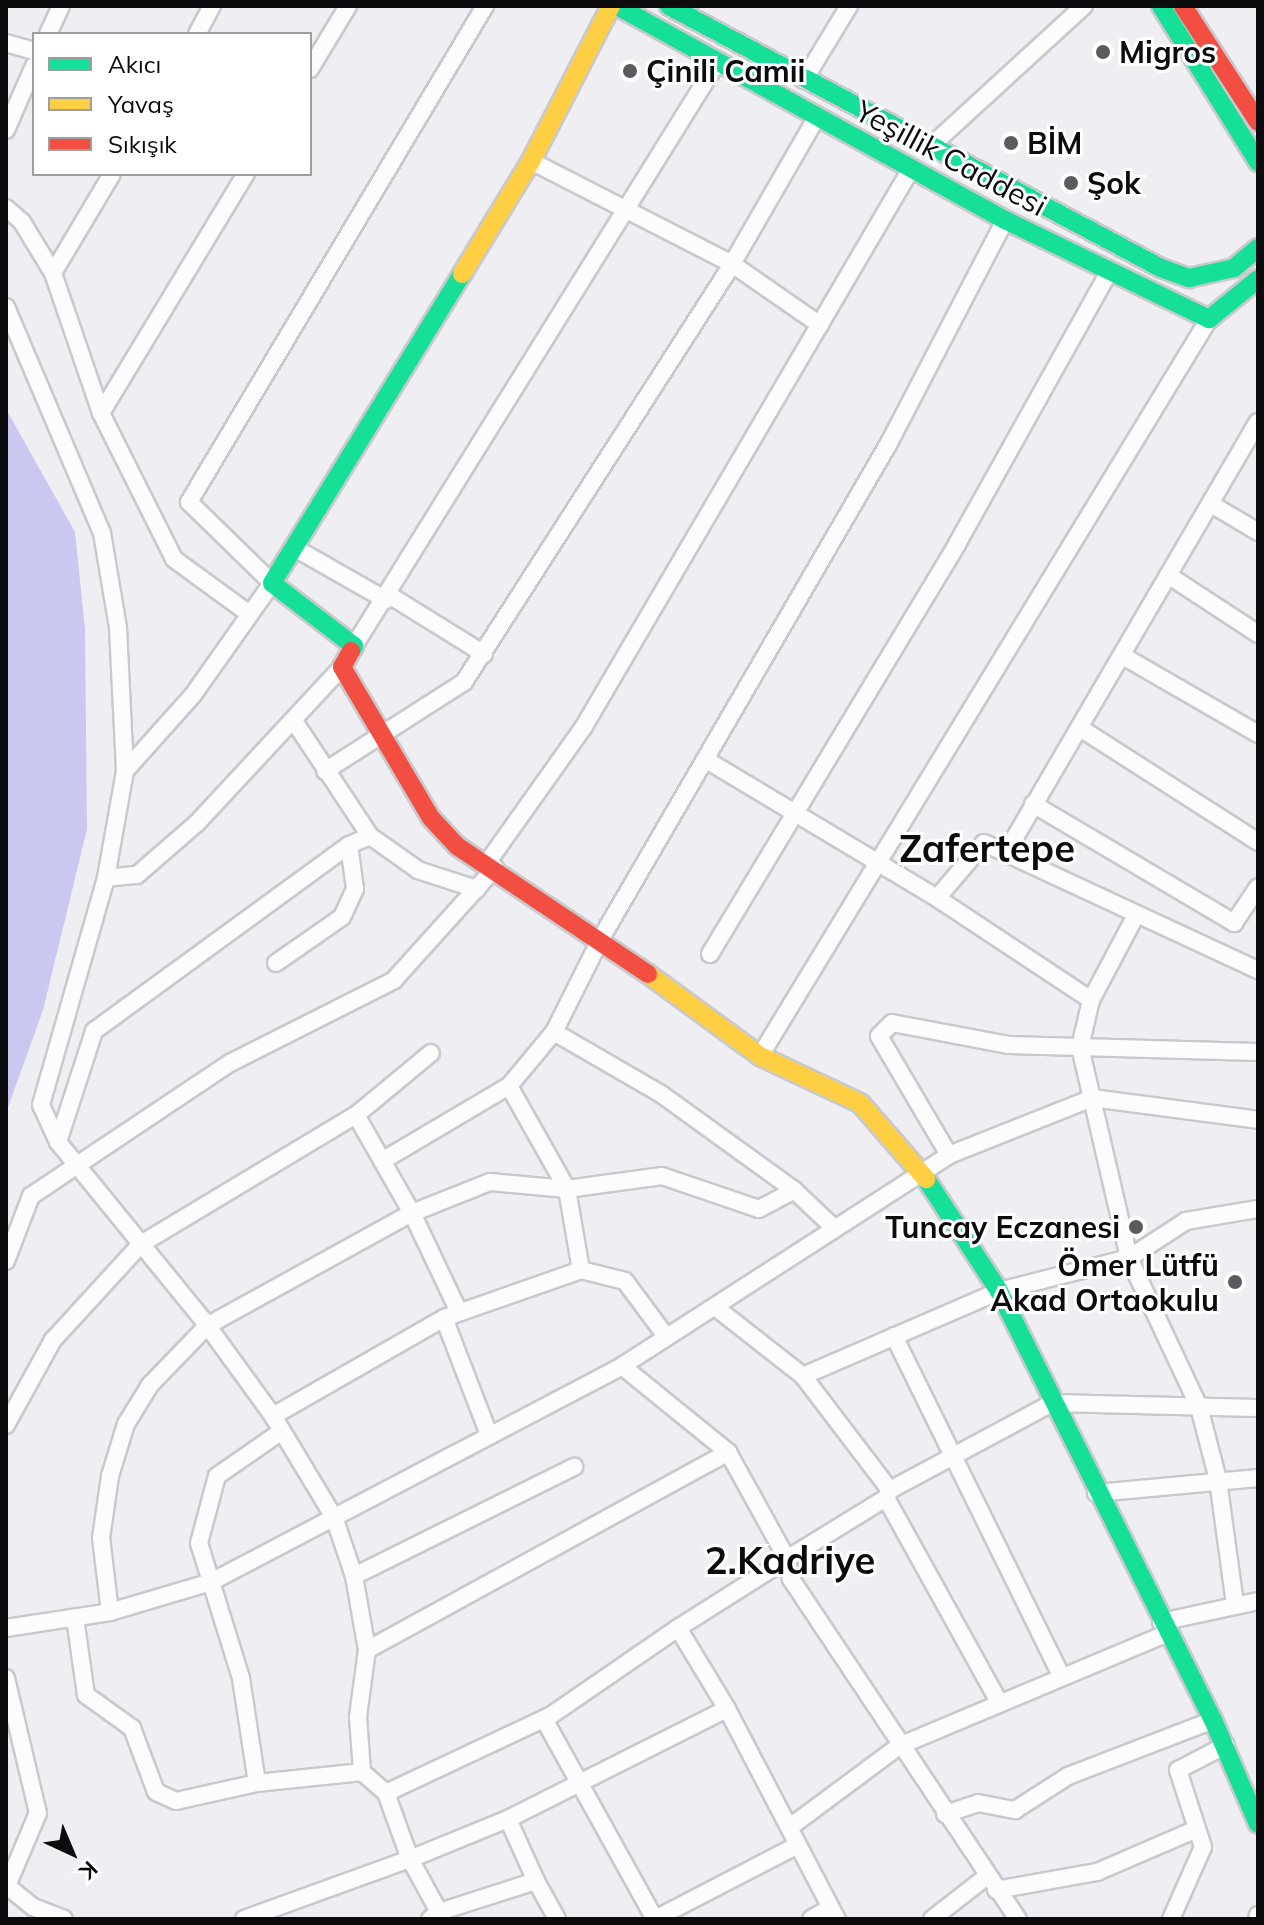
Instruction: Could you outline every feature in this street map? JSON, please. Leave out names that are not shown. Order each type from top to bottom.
[{"type":"street","points":[[49,32],[61,6]]},
{"type":"street","points":[[198,32],[212,6]]},
{"type":"street","points":[[312,66],[348,6]]},
{"type":"street","points":[[354,646],[272,583],[189,502],[485,6]]},
{"type":"street","points":[[125,771],[193,695],[272,583],[531,161],[614,6]]},
{"type":"street","name":"Yeşillik Caddesi","points":[[614,6],[1005,220],[1209,319]]},
{"type":"street","name":"Yeşillik Caddesi","points":[[669,6],[804,80],[1189,278],[1234,268],[1258,248]]},
{"type":"street","points":[[804,80],[849,6]]},
{"type":"street","points":[[931,146],[1084,6]]},
{"type":"street","points":[[1161,6],[1258,162]]},
{"type":"street","points":[[1183,6],[1258,122]]},
{"type":"street","points":[[6,43],[32,50]]},
{"type":"street","points":[[106,878],[137,875],[197,823],[342,667],[388,598],[718,61]]},
{"type":"street","points":[[6,130],[32,71]]},
{"type":"street","points":[[325,771],[464,682],[732,264],[817,117]]},
{"type":"street","points":[[531,161],[732,264],[820,325]]},
{"type":"street","points":[[6,1261],[31,1196],[230,1063],[394,980],[477,889],[583,728],[911,169]]},
{"type":"street","points":[[53,273],[111,176]]},
{"type":"street","points":[[101,413],[245,176]]},
{"type":"street","points":[[6,208],[22,222],[53,273],[101,413],[174,559],[248,613]]},
{"type":"street","points":[[382,1161],[509,1086],[554,1032],[600,940],[708,761],[882,456],[1005,220]]},
{"type":"street","points":[[710,954],[957,544],[1109,272]]},
{"type":"street","points":[[760,1056],[1209,319],[1258,279]]},
{"type":"street","points":[[6,307],[102,533],[118,628],[125,771],[106,878],[41,1105],[58,1142],[207,1326],[278,1423],[334,1517],[354,1576],[367,1650],[358,1717],[362,1772],[386,1793],[435,1915],[536,1881]]},
{"type":"street","points":[[1007,851],[1257,427]]},
{"type":"street","points":[[1211,504],[1258,532]]},
{"type":"street","points":[[293,547],[484,654]]},
{"type":"street","points":[[1171,577],[1258,634]]},
{"type":"street","points":[[1123,656],[1258,734]]},
{"type":"street","points":[[342,667],[431,818],[457,846],[491,865],[600,940],[760,1056],[860,1103],[921,1172],[999,1291],[1096,1493],[1226,1745],[1258,1824]]},
{"type":"street","points":[[294,721],[370,836],[418,870],[477,889]]},
{"type":"street","points":[[1080,728],[1258,842]]},
{"type":"street","points":[[708,761],[937,898],[1091,1000]]},
{"type":"street","points":[[1033,804],[1234,923],[1258,887]]},
{"type":"street","points":[[58,1142],[94,1031],[349,845],[370,836]]},
{"type":"street","points":[[937,898],[984,843],[1007,851],[1135,917],[1258,970]]},
{"type":"street","points":[[276,963],[342,917],[355,889],[349,845]]},
{"type":"street","points":[[1135,917],[1091,1000],[1080,1047],[1129,1258],[1199,1407],[1218,1480],[1235,1604]]},
{"type":"street","points":[[949,1155],[879,1036],[892,1023],[1008,1045],[1258,1052]]},
{"type":"street","points":[[554,1032],[661,1094],[794,1190],[832,1226]]},
{"type":"street","points":[[6,1425],[53,1340],[141,1244],[356,1115],[431,1053]]},
{"type":"street","points":[[509,1086],[567,1189],[581,1270]]},
{"type":"street","points":[[6,1628],[110,1612],[211,1582],[488,1432],[622,1366],[665,1335],[715,1307],[832,1226],[949,1155],[1092,1098],[1258,1120]]},
{"type":"street","points":[[356,1115],[412,1213],[452,1315],[488,1432]]},
{"type":"street","points":[[110,1612],[101,1538],[110,1476],[126,1424],[150,1385],[207,1326],[412,1213],[490,1182],[567,1189],[662,1176],[759,1209],[794,1190]]},
{"type":"street","points":[[803,1376],[999,1291],[1129,1258],[1186,1221],[1258,1209]]},
{"type":"street","points":[[257,1783],[241,1678],[199,1543],[217,1476],[278,1423],[452,1315],[581,1270],[625,1281],[665,1335]]},
{"type":"street","points":[[715,1307],[803,1376],[888,1494],[998,1700]]},
{"type":"street","points":[[894,1336],[1061,1676]]},
{"type":"street","points":[[622,1366],[728,1452],[787,1559],[791,1579],[899,1746],[1018,1919]]},
{"type":"street","points":[[386,1793],[544,1719],[678,1628],[888,1494],[953,1455],[1052,1403],[1258,1408]]},
{"type":"street","points":[[367,1650],[728,1452]]},
{"type":"street","points":[[354,1576],[574,1467]]},
{"type":"street","points":[[1096,1493],[1258,1478]]},
{"type":"street","points":[[790,1827],[899,1746],[1164,1628],[1235,1604],[1258,1601]]},
{"type":"street","points":[[75,1618],[86,1695],[132,1728],[156,1792],[176,1801],[257,1783],[362,1772]]},
{"type":"street","points":[[678,1628],[727,1709],[790,1827],[796,1846],[834,1913],[811,1919]]},
{"type":"street","points":[[6,1678],[13,1743],[38,1813],[7,1886],[31,1913],[64,1919]]},
{"type":"street","points":[[244,1919],[410,1859],[508,1819],[578,1780],[727,1709]]},
{"type":"street","points":[[544,1719],[655,1919],[796,1846]]},
{"type":"street","points":[[945,1814],[978,1803],[1015,1810],[1068,1776],[1213,1720]]},
{"type":"street","points":[[1171,1919],[1203,1847],[1178,1770],[1226,1745]]},
{"type":"street","points":[[508,1819],[557,1919]]},
{"type":"street","points":[[932,1919],[991,1883],[1097,1872],[1197,1829]]},
{"type":"shaded area","points":[[6,409],[75,532],[85,629],[87,829],[43,1010],[6,1113]]},
{"type":"traffic: fast","points":[[617,6],[1005,220],[1209,319],[1258,279]]},
{"type":"traffic: fast","points":[[669,6],[1161,268],[1189,278],[1234,268],[1258,248]]},
{"type":"traffic: fast","points":[[1161,6],[1258,162]]},
{"type":"traffic: fast","points":[[351,651],[354,646],[272,583],[462,274]]},
{"type":"traffic: fast","points":[[926,1179],[999,1291],[1213,1720],[1258,1824]]},
{"type":"traffic: slow","points":[[462,274],[531,161],[611,6]]},
{"type":"traffic: slow","points":[[648,974],[760,1056],[860,1103],[926,1179]]},
{"type":"traffic: jam","points":[[1183,6],[1258,122]]},
{"type":"traffic: jam","points":[[351,651],[342,667],[431,818],[457,846],[648,974]]},
{"type":"place","name":"Migros","points":[[1103,52]]},
{"type":"place","name":"Çinili Camii","points":[[630,71]]},
{"type":"place","name":"BİM","points":[[1011,143]]},
{"type":"place","name":"Şok","points":[[1071,183]]},
{"type":"place","name":"Tuncay Eczanesi","points":[[1136,1227]]},
{"type":"place","name":"Ömer Lütfü Akad Ortaokulu","points":[[1235,1282]]},
{"type":"district","name":"Zafertepe","points":[[987,849]]},
{"type":"district","name":"2.Kadriye","points":[[790,1561]]}]
